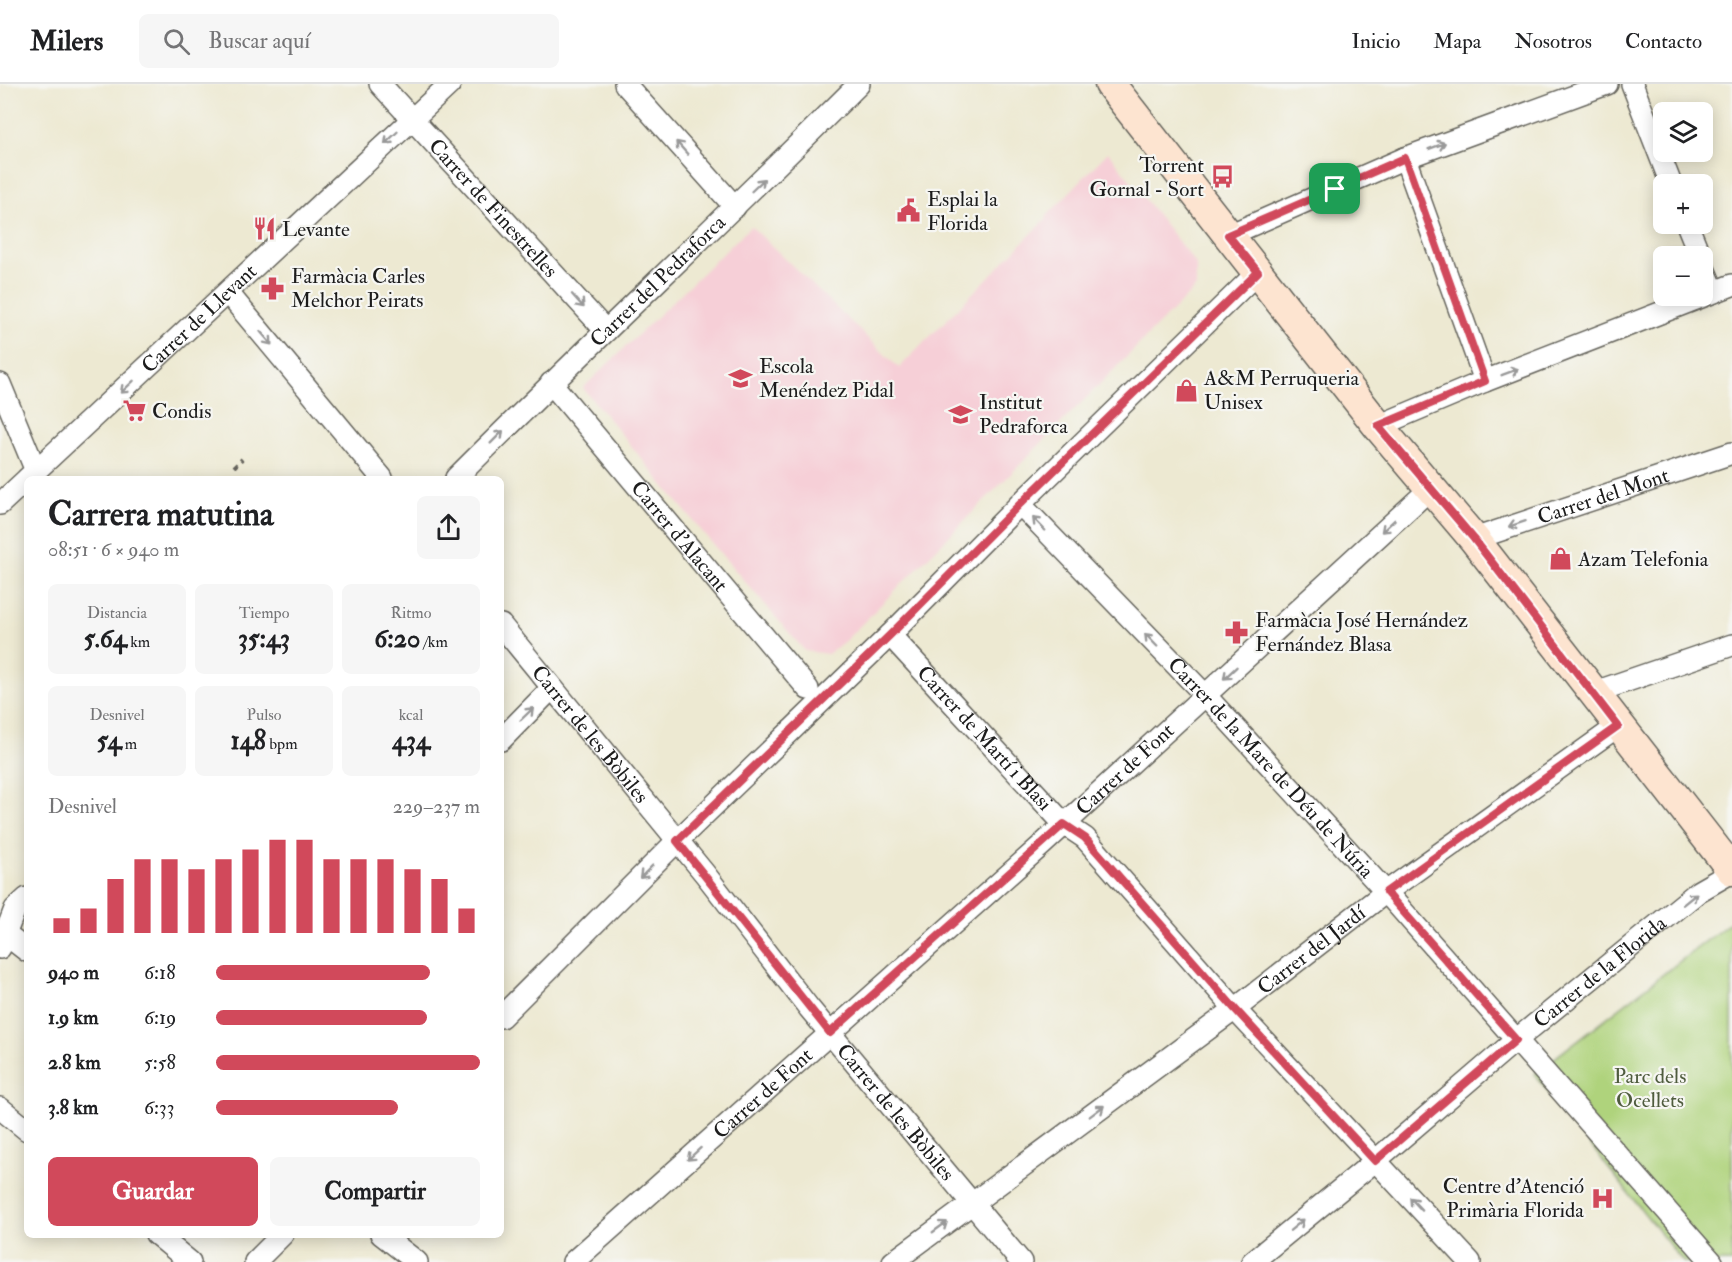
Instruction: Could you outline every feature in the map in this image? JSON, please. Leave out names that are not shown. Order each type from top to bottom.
[{"type":"street","name":"Carrer de Finestrelles","points":[[380,84],[606,331]]},
{"type":"street","name":"Carrer de Llevant","points":[[30,476],[450,84]]},
{"type":"street","points":[[625,84],[735,207]]},
{"type":"street","name":"Carrer del Pedraforca","points":[[458,476],[859,84]]},
{"type":"street","points":[[1228,235],[1405,158],[1607,84]]},
{"type":"street","points":[[1632,84],[1667,174]]},
{"type":"street","points":[[1120,86],[1228,235],[1378,426],[1474,539],[1732,871]]},
{"type":"street","points":[[1405,158],[1485,381]]},
{"type":"street","points":[[504,1014],[677,841],[890,635],[1020,504],[1258,272]]},
{"type":"street","points":[[1378,426],[1485,381],[1723,288],[1713,277]]},
{"type":"street","points":[[228,293],[380,476]]},
{"type":"street","name":"Carrer d'Alacant","points":[[551,383],[808,689]]},
{"type":"street","points":[[0,384],[30,476]]},
{"type":"street","name":"Carrer del Mont","points":[[1474,539],[1732,453]]},
{"type":"street","name":"Carrer de Llevant","points":[[0,504],[24,482]]},
{"type":"street","name":"Carrer de Font","points":[[573,1262],[1064,824],[1432,487]]},
{"type":"street","name":"Carrer de la Mare de Déu de Núria","points":[[1020,504],[1205,695],[1386,892],[1516,1040]]},
{"type":"street","name":"Carrer de les Bòbiles","points":[[504,629],[830,1033],[1021,1262]]},
{"type":"street","name":"Carrer de Martí i Blasi","points":[[890,635],[1064,824],[1085,838],[1235,1009],[1470,1262]]},
{"type":"street","points":[[1592,693],[1732,645]]},
{"type":"street","points":[[504,737],[552,688]]},
{"type":"street","name":"Carrer del Jardí","points":[[893,1262],[1235,1009],[1386,892],[1618,726]]},
{"type":"street","name":"Carrer de la Florida","points":[[1252,1262],[1274,1255],[1375,1161],[1516,1040],[1699,891],[1732,871]]},
{"type":"street","points":[[24,901],[15,909],[2,938],[24,949]]},
{"type":"street","points":[[1516,1040],[1712,1262]]},
{"type":"street","points":[[0,1108],[24,1128]]},
{"type":"street","points":[[161,1238],[190,1262]]},
{"type":"street","points":[[255,1262],[279,1238]]},
{"type":"street","points":[[386,1238],[417,1262]]},
{"type":"path","points":[[234,467],[242,459]]},
{"type":"shaded area","name":"Institut Pedraforca","points":[[1108,152],[1196,264],[1196,287],[846,640],[828,654],[805,651],[583,388],[751,226],[899,368],[1047,218]]},
{"type":"green space","name":"Parc dels Ocellets","points":[[1732,921],[1732,1262],[1683,1262],[1534,1074]]},
{"type":"place","name":"Torrent Gornal - Sort","points":[[1222,177]]},
{"type":"place","name":"Esplai la Florida","points":[[909,211]]},
{"type":"place","name":"Levante","points":[[264,229]]},
{"type":"place","name":"Farmàcia Carles Melchor Peirats","points":[[273,288]]},
{"type":"place","name":"Escola Menéndez Pidal","points":[[741,378]]},
{"type":"place","name":"A&M Perruqueria Unisex","points":[[1186,390]]},
{"type":"place","name":"Condis","points":[[134,411]]},
{"type":"place","name":"Institut Pedraforca","points":[[961,414]]},
{"type":"place","name":"Azam Telefonia","points":[[1560,559]]},
{"type":"place","name":"Farmàcia José Hernández Fernández Blasa","points":[[1237,632]]},
{"type":"place","name":"Centre d'Atenció Primària Florida","points":[[1602,1198]]},
{"type":"route","points":[[1405,158],[1485,381],[1378,426],[1474,539],[1618,726],[1386,892],[1516,1040],[1375,1161],[1235,1009],[1085,838],[1064,824],[830,1033],[677,841],[890,635],[1020,504],[1258,272],[1228,235],[1335,189],[1405,158]]}]
